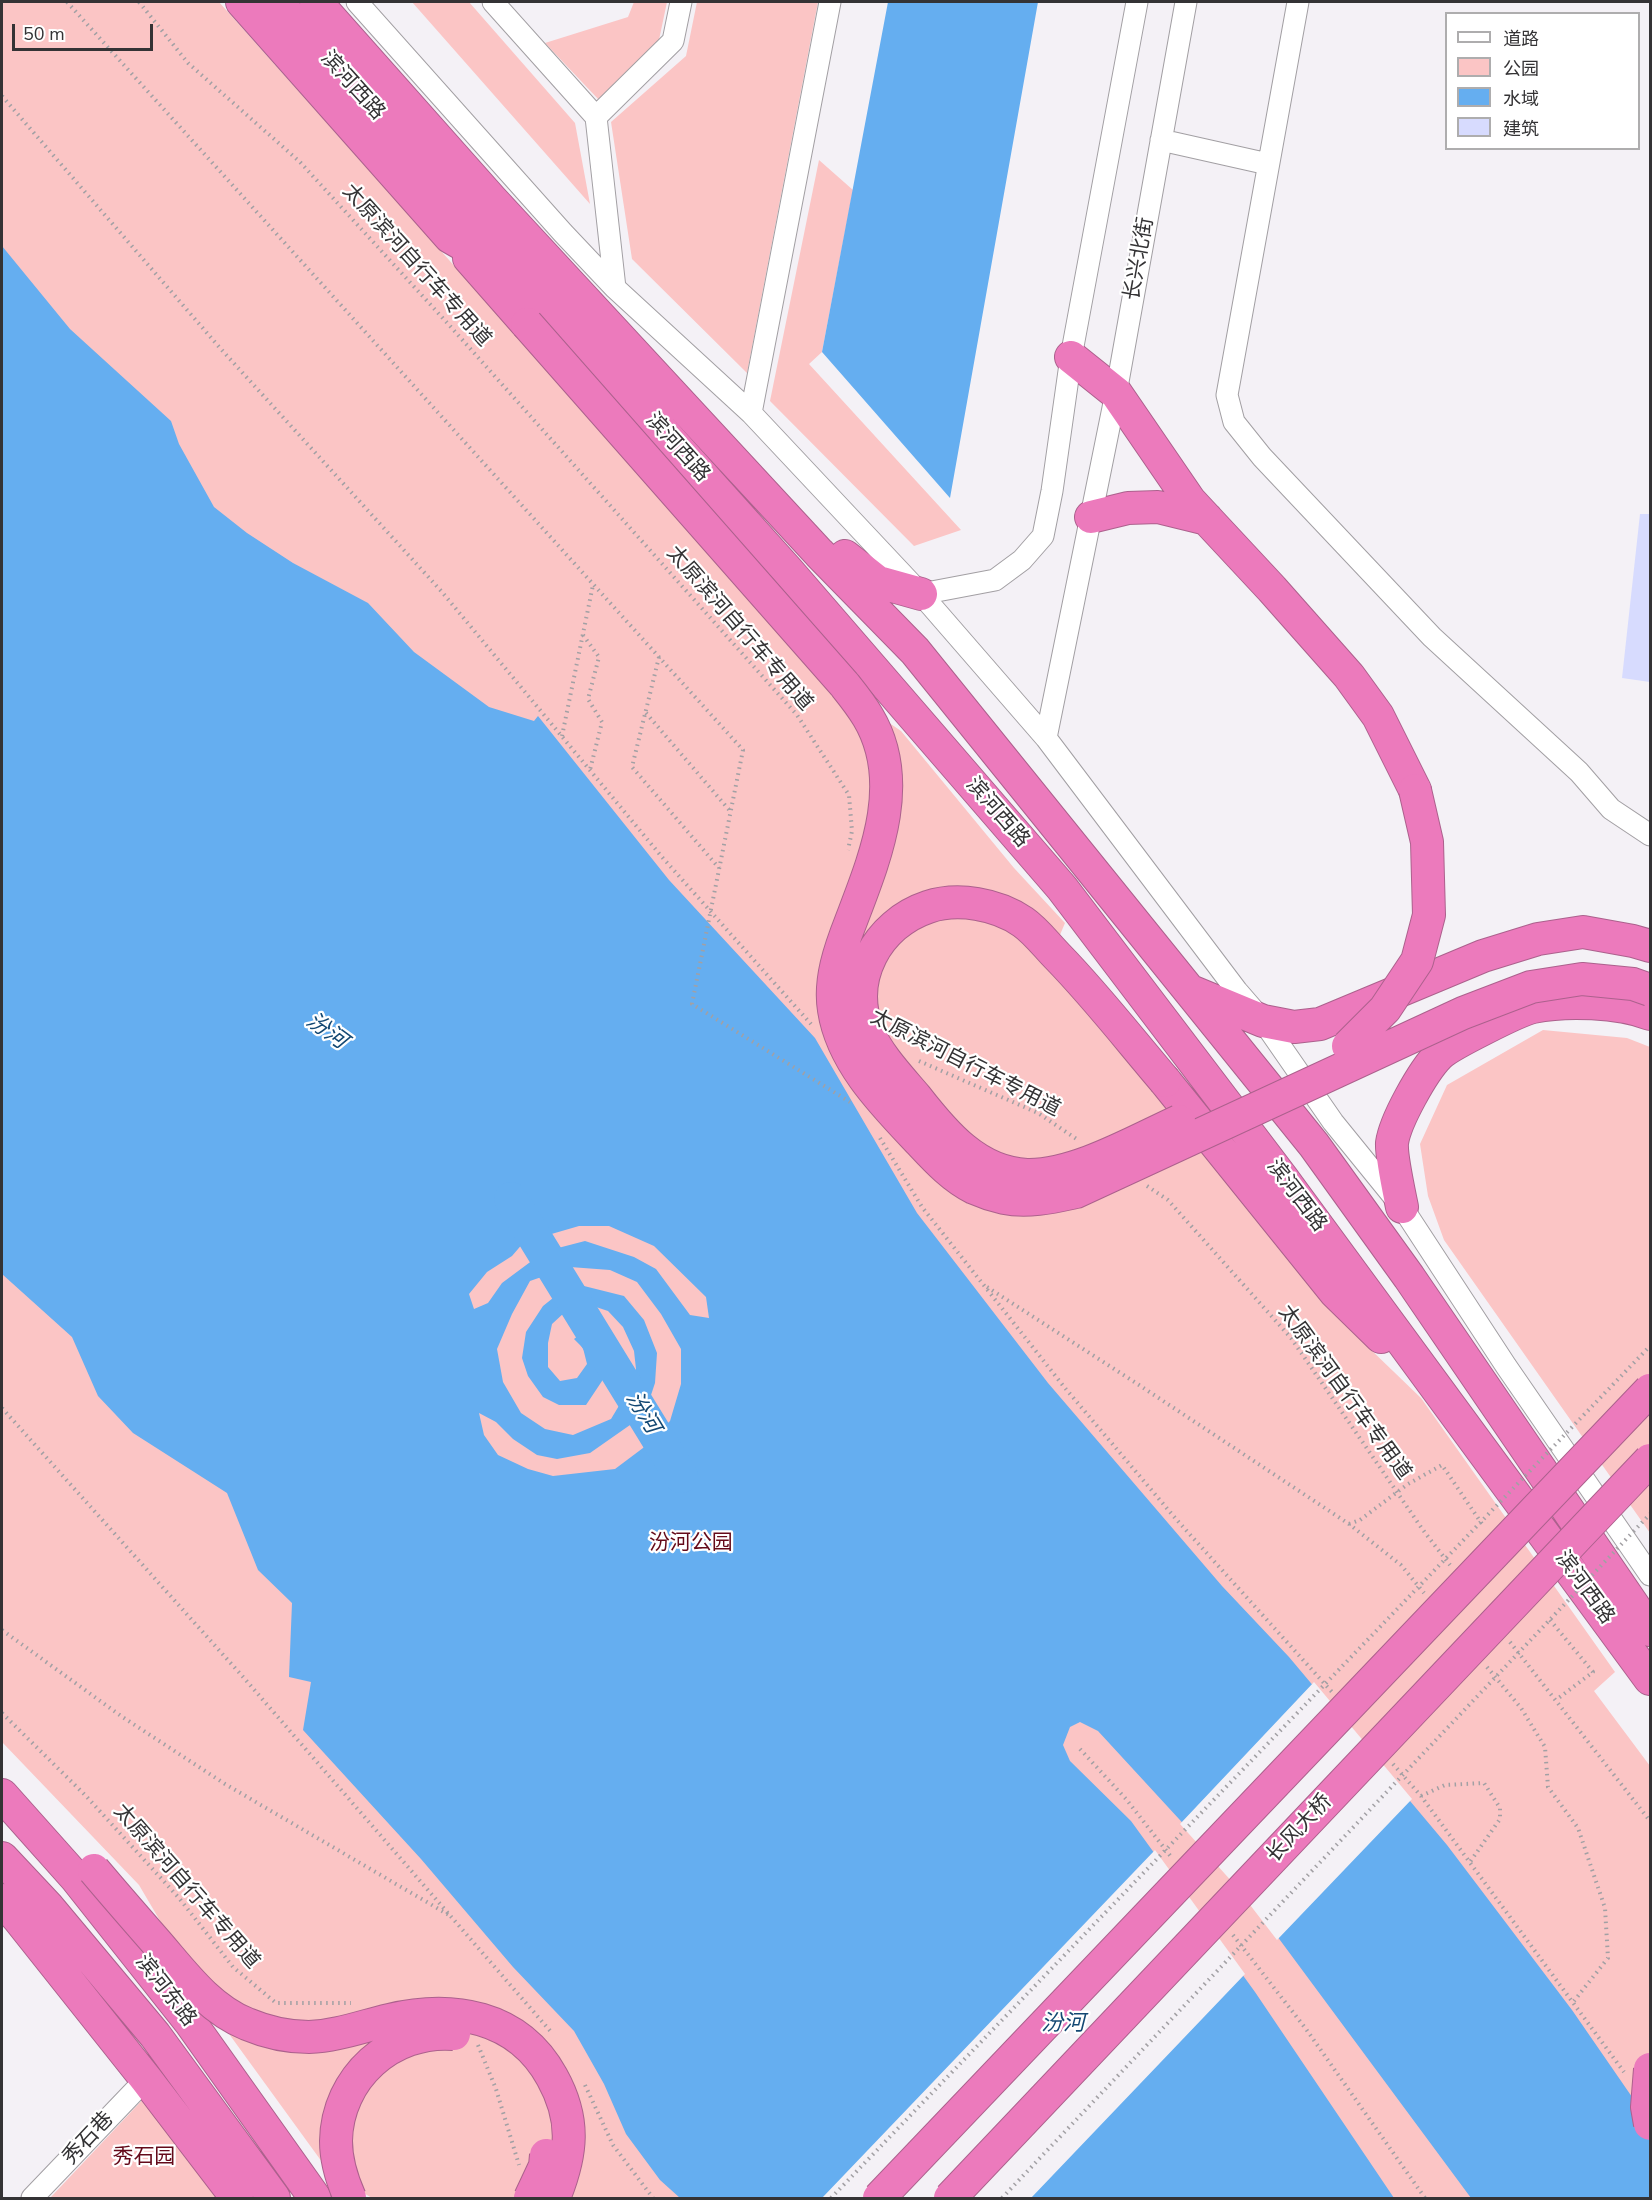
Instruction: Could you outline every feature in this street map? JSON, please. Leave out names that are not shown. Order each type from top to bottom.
[{"type":"highway","points":[[242,2],[844,684],[868,717],[879,742],[885,767],[886,800],[874,859],[840,949],[833,984],[834,1010],[846,1047],[866,1080],[884,1104],[945,1169],[974,1188],[1005,1198],[1035,1200],[1076,1192],[1463,1013],[1531,987],[1582,979],[1633,984],[1650,990]]},
{"type":"highway","name":"滨河西路","points":[[277,2],[788,571],[1062,888],[1276,1170],[1446,1400],[1643,1632]]},
{"type":"highway","name":"滨河西路","points":[[316,2],[499,207],[819,552],[915,651],[1314,1145],[1396,1258],[1643,1632],[1650,1679]]},
{"type":"highway","points":[[450,237],[529,284]]},
{"type":"highway","points":[[595,357],[639,452]]},
{"type":"highway","points":[[1071,357],[1116,393],[1190,501],[1272,589],[1348,676],[1378,716],[1415,790],[1427,842],[1429,915],[1417,961],[1385,1009],[1348,1046]]},
{"type":"highway","points":[[764,491],[878,582],[921,594]]},
{"type":"highway","points":[[1091,517],[1128,508],[1158,507],[1207,519]]},
{"type":"highway","points":[[1446,1400],[1335,1292],[1165,1081],[1078,977],[1024,922],[1004,912],[975,903],[942,902],[917,911],[894,924],[874,948],[864,976],[862,1002],[868,1030],[884,1058],[940,1128],[960,1147],[981,1162],[1004,1171],[1025,1175],[1052,1174],[1073,1168],[1348,1046],[1505,974],[1572,961],[1642,965],[1650,968]]},
{"type":"highway","points":[[1191,992],[1263,1021],[1294,1027],[1320,1023],[1483,956],[1538,939],[1583,932],[1633,940],[1650,946]]},
{"type":"highway","points":[[1402,1207],[1392,1144],[1407,1102],[1440,1054],[1482,1030],[1532,1007],[1584,1003],[1634,1008],[1650,1014]]},
{"type":"highway","points":[[879,2199],[1650,1390]]},
{"type":"highway","name":"长风大桥","points":[[950,2199],[1650,1460]]},
{"type":"highway","points":[[1643,1632],[1650,1701]]},
{"type":"highway","points":[[2,1773],[94,1870],[214,2005],[245,2024],[265,2030],[309,2037],[334,2034],[392,2019],[453,2013],[483,2019],[505,2029],[526,2044],[547,2067],[560,2091],[567,2117],[569,2142],[565,2171],[554,2199]]},
{"type":"highway","name":"滨河东路","points":[[2,1795],[76,1878],[190,2022],[315,2199]]},
{"type":"highway","points":[[7,1864],[59,1941],[98,2019]]},
{"type":"highway","name":"滨河东路","points":[[7,1864],[48,1907],[155,2035],[274,2199]]},
{"type":"highway","points":[[2,1900],[146,2079],[237,2199]]},
{"type":"highway","points":[[350,2199],[341,2179],[336,2142],[344,2098],[357,2076],[375,2058],[397,2044],[416,2037],[444,2034],[477,2039],[494,2047],[512,2060],[530,2080],[540,2099],[547,2121],[548,2142],[545,2166],[525,2185]]},
{"type":"highway","points":[[1638,2071],[1650,2124]]},
{"type":"street","points":[[357,2],[562,233],[615,288],[751,413],[921,594],[1046,738],[1237,991],[1263,1021],[1333,1122],[1402,1207],[1506,1366],[1650,1575]]},
{"type":"street","points":[[493,2],[596,117],[615,288]]},
{"type":"street","points":[[596,117],[673,41],[681,2]]},
{"type":"street","points":[[751,413],[830,2]]},
{"type":"street","points":[[921,594],[995,580],[1023,560],[1043,536],[1052,491],[1071,357],[1137,2]]},
{"type":"street","name":"长兴北街","points":[[1046,738],[1116,393],[1186,2]]},
{"type":"street","points":[[1298,2],[1227,395],[1234,422],[1262,457],[1432,637],[1579,772],[1611,809],[1650,835]]},
{"type":"street","points":[[1161,140],[1268,164]]},
{"type":"street","name":"秀石巷","points":[[32,2199],[146,2079]]},
{"type":"path","points":[[67,2],[743,750],[692,1004],[853,1104]]},
{"type":"path","name":"太原滨河自行车专用道","points":[[139,2],[188,63],[300,162],[498,379],[797,715],[849,795],[852,831],[848,851]]},
{"type":"path","points":[[2,96],[220,348],[442,592],[662,857],[815,1030]]},
{"type":"path","points":[[562,736],[593,584]]},
{"type":"path","points":[[583,635],[600,657],[588,699],[602,722],[590,770]]},
{"type":"path","points":[[659,656],[632,767],[719,868]]},
{"type":"path","points":[[645,712],[731,812]]},
{"type":"path","name":"太原滨河自行车专用道","points":[[916,1060],[1038,1113],[1078,1140]]},
{"type":"path","points":[[875,1129],[922,1207],[1065,1388],[1168,1510],[1338,1699]]},
{"type":"path","name":"太原滨河自行车专用道","points":[[1138,1180],[1168,1200],[1291,1338],[1456,1572]]},
{"type":"path","points":[[984,1285],[1139,1384],[1350,1524],[1401,1565],[1431,1601]]},
{"type":"path","points":[[831,2199],[1482,1524],[1650,1346]]},
{"type":"path","points":[[2,1408],[244,1677],[553,2034]]},
{"type":"path","points":[[1350,1524],[1360,1520],[1398,1492],[1442,1465],[1482,1524]]},
{"type":"path","points":[[1002,2199],[1650,1514]]},
{"type":"path","points":[[1550,1620],[1593,1672],[1556,1700]]},
{"type":"path","points":[[2,1630],[121,1716],[225,1784],[452,1917]]},
{"type":"path","points":[[1506,1636],[1650,1821]]},
{"type":"path","points":[[1484,1663],[1521,1708],[1545,1747],[1548,1787],[1578,1828],[1605,1908],[1608,1958],[1574,2001]]},
{"type":"path","name":"太原滨河自行车专用道","points":[[2,1713],[109,1821],[179,1898],[233,1967],[267,1996],[276,2003],[352,2003]]},
{"type":"path","points":[[1080,1749],[1126,1799],[1176,1864]]},
{"type":"path","points":[[1391,1761],[1421,1796],[1574,2001],[1638,2071]]},
{"type":"path","points":[[1421,1796],[1445,1785],[1484,1783],[1500,1808],[1500,1819],[1470,1862]]},
{"type":"path","points":[[1227,1928],[1306,2029],[1425,2199]]},
{"type":"path","points":[[478,2044],[496,2089],[525,2185]]},
{"type":"path","points":[[582,2078],[613,2145],[653,2199]]},
{"type":"green space","name":"汾河公园","points":[[2,2],[219,2],[819,675],[901,731],[1014,868],[1065,923],[1049,961],[1207,1150],[1339,1319],[1421,1398],[1615,1672],[1594,1691],[1650,1766],[1650,2198],[372,2198],[330,2173],[216,2016],[139,1885],[2,1742]]},
{"type":"green space","points":[[412,2],[469,2],[575,123],[590,204]]},
{"type":"green space","points":[[634,2],[667,2],[659,40],[599,100],[545,43],[628,17]]},
{"type":"green space","points":[[697,2],[818,2],[747,373],[632,259],[611,122],[686,56]]},
{"type":"green space","points":[[819,160],[853,190],[822,352],[809,364],[961,530],[914,546],[770,401]]},
{"type":"green space","points":[[1543,1030],[1627,1038],[1650,1047],[1650,1533],[1444,1240],[1428,1196],[1420,1144],[1447,1085]]},
{"type":"green space","name":"秀石园","points":[[147,2095],[228,2198],[50,2198]]},
{"type":"water","points":[[888,2],[1038,2],[950,498],[822,352]]},
{"type":"water","points":[[2,246],[70,329],[171,421],[179,444],[214,507],[247,533],[293,563],[368,603],[414,652],[489,707],[534,721],[538,716],[669,880],[815,1038],[917,1213],[1048,1383],[1222,1586],[1289,1657],[1447,1845],[1572,2010],[1650,2123],[1650,2198],[1471,2198],[1237,1882],[1098,1731],[1080,1722],[1070,1727],[1063,1745],[1070,1761],[1131,1821],[1255,1992],[1394,2198],[680,2198],[660,2180],[626,2134],[604,2084],[574,2031],[513,1967],[421,1859],[303,1730],[311,1682],[289,1677],[292,1603],[258,1570],[227,1493],[133,1433],[98,1396],[72,1337],[2,1274]],"holes":[[[579,1226],[609,1226],[654,1246],[706,1297],[709,1318],[690,1315],[656,1269],[634,1257],[585,1241],[558,1248],[537,1257],[502,1283],[488,1303],[474,1309],[469,1294],[487,1272],[512,1256],[524,1242]],[[570,1267],[610,1270],[637,1282],[661,1314],[681,1349],[681,1384],[670,1421],[643,1448],[615,1469],[553,1476],[528,1469],[498,1455],[484,1435],[479,1413],[496,1422],[513,1439],[537,1455],[557,1459],[590,1453],[630,1425],[649,1401],[655,1383],[657,1353],[644,1320],[624,1296],[580,1285],[558,1294],[543,1306],[526,1332],[522,1358],[528,1376],[543,1397],[559,1405],[586,1405],[608,1372],[611,1353],[602,1340],[585,1331],[574,1339],[583,1348],[587,1364],[577,1378],[560,1381],[548,1367],[548,1343],[552,1324],[565,1312],[590,1305],[608,1311],[623,1327],[634,1351],[636,1369],[623,1399],[611,1419],[573,1435],[545,1429],[521,1413],[503,1382],[497,1349],[530,1281]]]},
{"type":"pier","points":[[1314,1682],[1412,1799],[1277,1940],[1234,1884],[1180,1824]]},
{"type":"pier","points":[[1155,1850],[1245,1974],[1031,2198],[822,2198]]},
{"type":"building","points":[[1640,514],[1650,514],[1650,682],[1622,678]]},
{"type":"waterway","name":"汾河","points":[[511,1199],[681,1476]]}]
